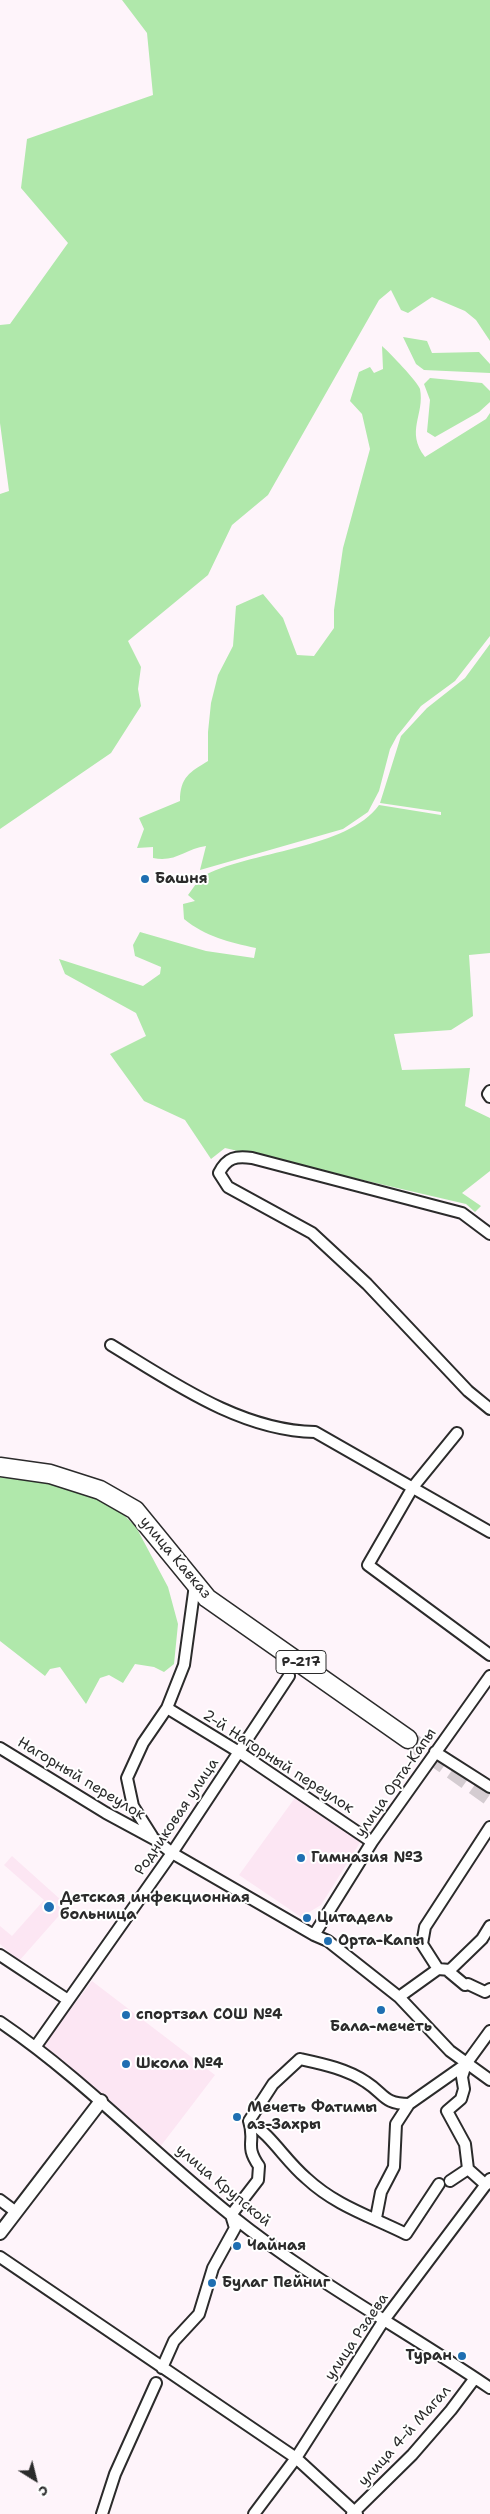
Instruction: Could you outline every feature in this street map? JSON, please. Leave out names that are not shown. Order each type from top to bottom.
[{"type":"highway","name":"улица Кавказ","points":[[0,1467],[50,1474],[92,1488],[135,1510],[207,1598],[231,1617],[299,1661],[408,1739]]},
{"type":"street","points":[[490,1091],[488,1094],[490,1096]]},
{"type":"street","points":[[490,1234],[462,1213],[252,1158],[234,1156],[224,1163],[219,1173],[228,1187],[312,1233],[367,1284],[468,1391],[490,1409]]},
{"type":"street","points":[[111,1345],[220,1409],[294,1432],[315,1432],[490,1532]]},
{"type":"street","points":[[457,1433],[413,1487],[368,1565],[490,1656]]},
{"type":"street","points":[[156,1840],[145,1829],[133,1806],[127,1778],[143,1743],[167,1708],[184,1666],[195,1585]]},
{"type":"street","name":"Родниковая улица","points":[[36,2046],[172,1853],[289,1676]]},
{"type":"street","name":"улица Орта-Капы","points":[[314,1935],[372,1842],[490,1676]]},
{"type":"street","name":"2-й Нагорный переулок","points":[[167,1708],[239,1752],[372,1842]]},
{"type":"street","name":"Нагорный переулок","points":[[0,1748],[106,1813],[156,1840],[172,1853],[314,1935],[328,1941],[399,1997],[450,2051],[490,2080]]},
{"type":"street","points":[[435,1752],[490,1787]]},
{"type":"street","points":[[490,1827],[425,1927],[422,1944],[443,1970],[465,1985],[468,1984],[484,1992],[490,1989]]},
{"type":"street","points":[[399,1997],[443,1970],[450,1970],[482,1939],[490,1926]]},
{"type":"street","points":[[0,1954],[68,2000]]},
{"type":"street","name":"улица Крупской","points":[[0,2022],[36,2046],[231,2215],[270,2245],[490,2388]]},
{"type":"street","points":[[376,2218],[380,2192],[394,2167],[396,2124],[409,2104],[466,2064],[490,2031]]},
{"type":"street","points":[[249,2121],[273,2084],[300,2059],[330,2066],[366,2082],[384,2099],[395,2104],[409,2104]]},
{"type":"street","points":[[466,2064],[462,2077],[464,2089],[462,2099],[448,2111],[465,2144],[468,2169]]},
{"type":"street","points":[[0,2234],[101,2101]]},
{"type":"street","points":[[162,2368],[174,2341],[199,2314],[213,2268],[235,2228],[231,2215],[258,2180],[259,2166],[250,2153],[252,2130],[249,2121]]},
{"type":"street","points":[[249,2121],[261,2129],[305,2178],[329,2198],[349,2209],[376,2218],[406,2234],[439,2184]]},
{"type":"street","points":[[450,2181],[468,2169]]},
{"type":"street","points":[[468,2169],[488,2182]]},
{"type":"street","name":"улица Рзаева","points":[[254,2514],[296,2458],[384,2320],[488,2182]]},
{"type":"street","points":[[0,2200],[16,2212]]},
{"type":"street","points":[[0,2258],[296,2458],[355,2513]]},
{"type":"street","name":"улица 4-й Магал","points":[[355,2513],[412,2455],[451,2410],[475,2378]]},
{"type":"street","points":[[102,2514],[115,2474],[156,2383]]},
{"type":"shaded area","name":"Гимназия №3","points":[[297,1795],[361,1841],[321,1905],[301,1917],[239,1875]]},
{"type":"shaded area","name":"Детская инфекционная больница","points":[[12,1856],[61,1900],[57,1905],[64,1910],[19,1961],[0,1944],[0,1926],[12,1936],[44,1900],[4,1865]]},
{"type":"shaded area","name":"Школа №4","points":[[92,1981],[215,2075],[160,2147],[37,2053]]},
{"type":"green space","points":[[122,0],[490,0],[490,341],[476,320],[465,311],[432,297],[408,313],[401,310],[391,290],[379,300],[268,495],[232,525],[208,575],[128,641],[141,667],[138,689],[141,706],[111,753],[0,829],[0,494],[9,491],[0,423],[0,325],[10,324],[68,243],[21,188],[27,139],[153,95],[147,33]]},
{"type":"green space","points":[[403,337],[427,341],[432,353],[479,352],[490,364],[490,373],[424,370],[416,364]]},
{"type":"green space","points":[[382,346],[397,360],[420,389],[421,398],[416,439],[425,457],[486,419],[490,413],[490,636],[455,681],[421,706],[397,736],[390,749],[379,791],[368,812],[343,829],[200,870],[206,846],[168,859],[153,858],[153,847],[137,848],[144,829],[139,818],[180,801],[180,793],[187,776],[208,761],[211,703],[218,675],[233,646],[236,606],[263,594],[283,618],[297,655],[314,656],[334,628],[334,610],[343,548],[370,449],[362,414],[350,401],[359,372],[370,367],[374,373],[383,369]]},
{"type":"green space","points":[[430,378],[482,383],[490,391],[490,402],[479,412],[435,437],[427,432],[430,400],[424,384]]},
{"type":"green space","points":[[490,644],[490,953],[469,955],[473,1016],[451,1030],[394,1034],[402,1070],[470,1068],[465,1106],[490,1118],[490,1171],[462,1193],[481,1206],[475,1212],[466,1204],[225,1148],[211,1159],[185,1120],[144,1101],[110,1054],[146,1036],[136,1013],[65,974],[59,959],[143,986],[160,974],[161,967],[135,956],[133,945],[140,932],[206,951],[254,958],[256,948],[209,935],[184,919],[183,904],[195,901],[188,895],[201,877],[221,868],[296,848],[345,831],[364,820],[379,805],[441,815],[441,812],[380,803],[401,736],[427,708],[465,678]]},
{"type":"green space","points":[[0,1477],[38,1481],[87,1494],[116,1507],[136,1527],[168,1587],[178,1624],[174,1664],[164,1672],[154,1667],[135,1664],[123,1683],[109,1675],[100,1678],[86,1704],[60,1667],[50,1669],[45,1676],[0,1641]]},
{"type":"tunnel","points":[[408,1739],[490,1797]]},
{"type":"place","name":"Башня","points":[[145,879]]},
{"type":"place","name":"Гимназия №3","points":[[301,1858]]},
{"type":"place","name":"Детская инфекционная больница","points":[[49,1907]]},
{"type":"place","name":"Цитадель","points":[[307,1918]]},
{"type":"place","name":"Орта-Капы","points":[[328,1941]]},
{"type":"place","name":"Бала-мечеть","points":[[381,2010]]},
{"type":"place","name":"спортзал СОШ №4","points":[[126,2015]]},
{"type":"place","name":"Школа №4","points":[[126,2064]]},
{"type":"place","name":"Мечеть Фатимы аз-Захры","points":[[237,2117]]},
{"type":"place","name":"Чайная","points":[[237,2246]]},
{"type":"place","name":"Булаг Пейниг","points":[[212,2283]]},
{"type":"place","name":"Туран","points":[[462,2356]]}]
